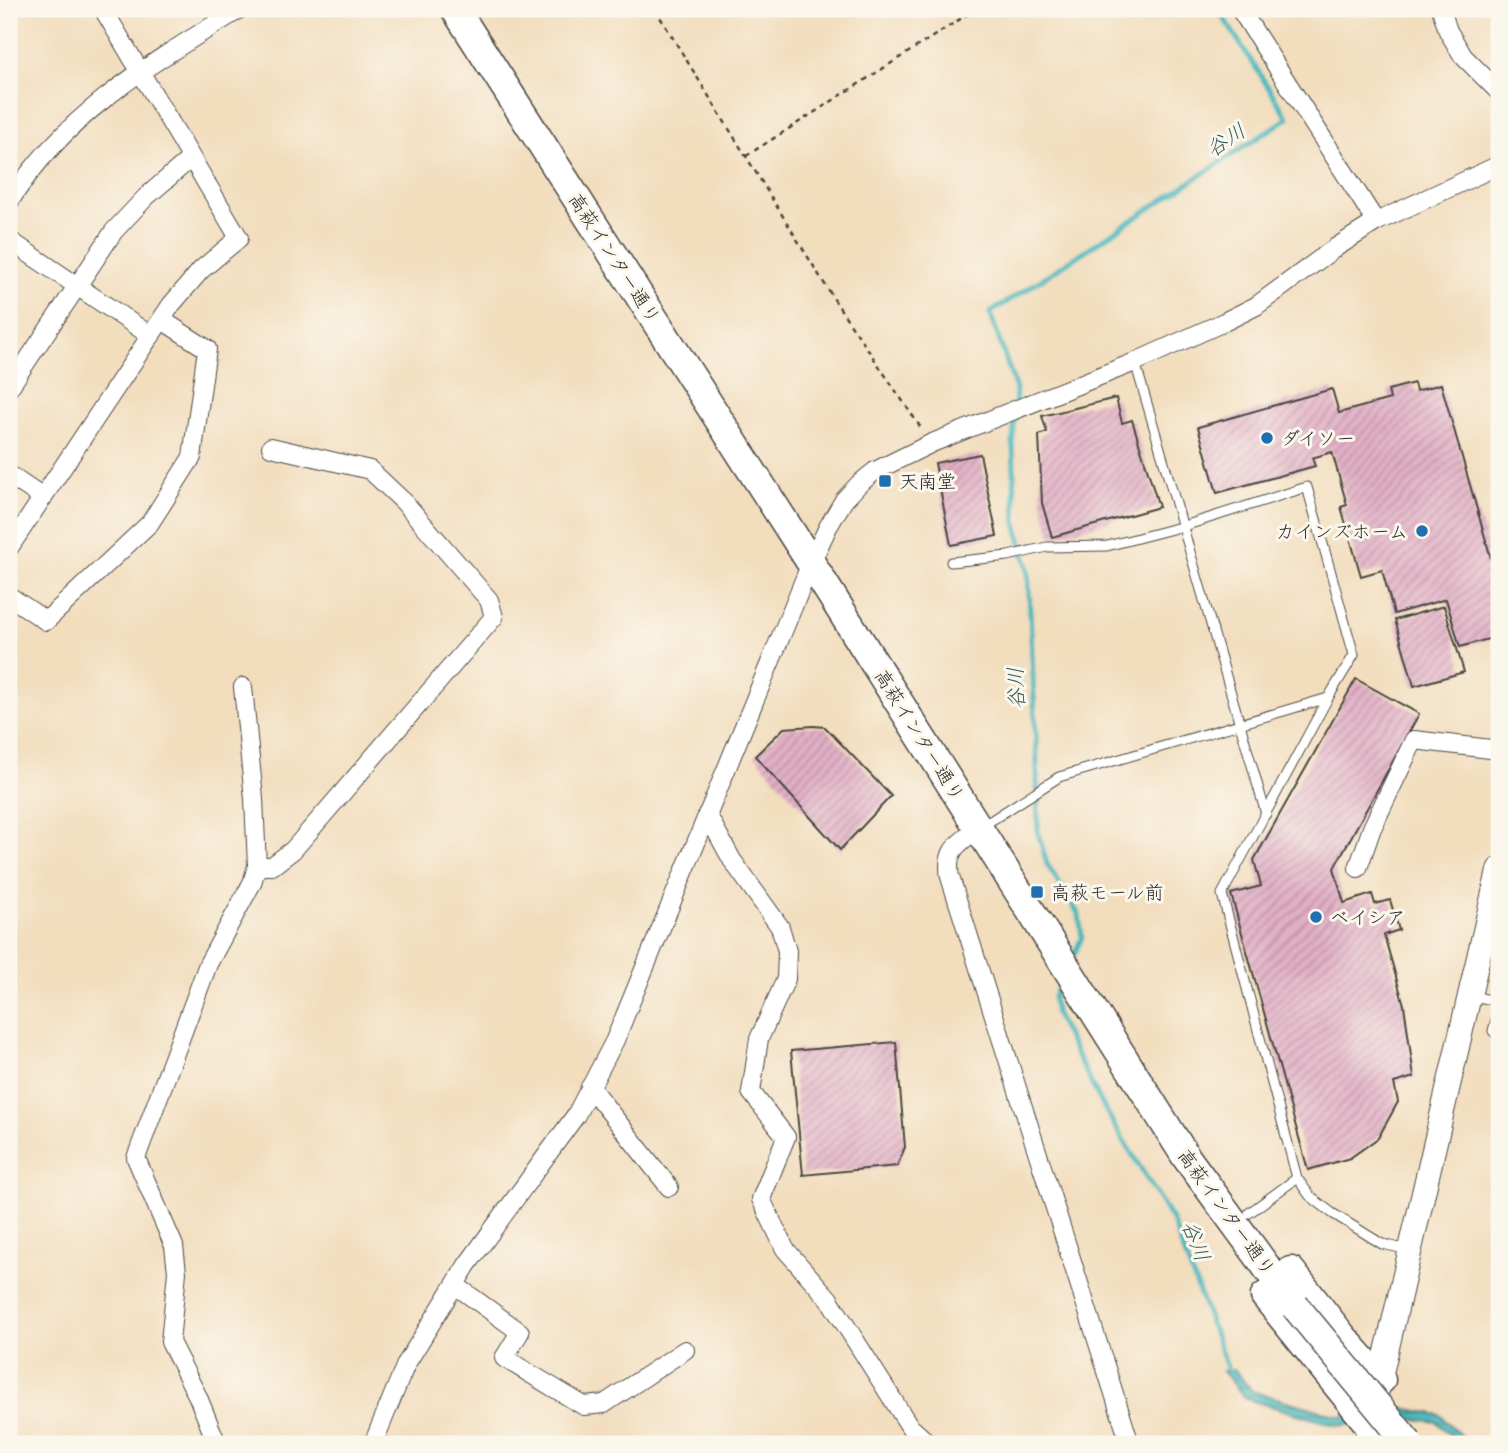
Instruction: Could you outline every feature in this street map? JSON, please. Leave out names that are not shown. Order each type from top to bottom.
[{"type":"main road","name":"高萩インター通り","points":[[455,9],[811,563],[1186,1157],[1295,1306],[1409,1444]]},
{"type":"main road","points":[[1099,1018],[1159,1087],[1311,1298],[1381,1380]]},
{"type":"main road","points":[[1099,1018],[1138,1108],[1171,1165],[1255,1282],[1374,1439]]},
{"type":"street","points":[[9,548],[162,320],[201,270],[239,239],[103,9]]},
{"type":"street","points":[[9,202],[56,140],[81,116],[141,72],[240,9]]},
{"type":"street","points":[[1240,9],[1376,222]]},
{"type":"street","points":[[1441,9],[1448,31],[1463,56],[1499,92]]},
{"type":"street","points":[[9,388],[100,249],[130,212],[191,158]]},
{"type":"street","points":[[373,1444],[406,1364],[455,1285],[576,1115],[615,1040],[811,563],[844,500],[875,471],[932,443],[1135,362],[1256,306],[1335,248],[1376,222],[1499,165]]},
{"type":"street","points":[[9,240],[151,336]]},
{"type":"street","points":[[9,596],[46,621],[150,523],[192,457],[207,349],[162,320]]},
{"type":"street","points":[[257,866],[272,866],[293,850],[494,617],[489,600],[404,502],[370,470],[271,447]]},
{"type":"street","points":[[9,475],[43,498]]},
{"type":"street","points":[[217,1444],[198,1397],[170,1342],[177,1272],[174,1246],[136,1158],[208,964],[252,883],[257,866],[254,799],[243,687]]},
{"type":"street","points":[[1358,868],[1372,828],[1415,740],[1499,750]]},
{"type":"street","points":[[707,814],[732,860],[780,927],[788,951],[786,979],[759,1039],[751,1092],[786,1137],[761,1199],[785,1249],[829,1299],[910,1427],[929,1444]]},
{"type":"street","points":[[979,828],[957,844],[951,852],[947,861],[950,877],[1130,1444]]},
{"type":"street","points":[[1374,1439],[1381,1380],[1409,1250],[1499,869]]},
{"type":"street","points":[[590,1087],[669,1187]]},
{"type":"street","points":[[455,1285],[520,1332],[504,1358],[584,1406],[604,1405],[685,1350]]},
{"type":"lane","points":[[1135,362],[1266,814]]},
{"type":"lane","points":[[951,562],[1008,556],[1048,547],[1107,546],[1184,526],[1307,486],[1354,655],[1222,894],[1297,1178],[1310,1196],[1332,1213],[1382,1244],[1409,1250]]},
{"type":"lane","points":[[979,828],[1059,777],[1328,698]]},
{"type":"lane","points":[[1468,994],[1499,1002]]},
{"type":"lane","points":[[1499,1009],[1493,1031],[1499,1036]]},
{"type":"lane","points":[[1249,1213],[1297,1178]]},
{"type":"path","points":[[655,9],[837,304],[932,443]]},
{"type":"path","points":[[745,156],[976,9]]},
{"type":"water","points":[[1234,1369],[1252,1391],[1339,1416],[1403,1408],[1440,1415],[1470,1444],[1459,1444],[1437,1422],[1405,1418],[1338,1426],[1246,1399],[1223,1371]]},
{"type":"building","points":[[1414,383],[1416,391],[1441,384],[1499,586],[1499,636],[1460,647],[1446,599],[1394,614],[1382,570],[1361,576],[1341,507],[1347,505],[1332,452],[1312,458],[1315,466],[1217,493],[1198,427],[1332,389],[1339,413],[1390,399],[1388,390]]},
{"type":"building","points":[[1116,398],[1122,423],[1132,420],[1159,507],[1052,537],[1042,503],[1039,435],[1047,432],[1042,416]]},
{"type":"building","points":[[980,454],[997,536],[951,545],[935,463]]},
{"type":"building","points":[[1444,606],[1464,672],[1414,686],[1395,620]]},
{"type":"building","name":"ベイシア","points":[[1356,679],[1419,714],[1334,868],[1344,903],[1372,894],[1375,904],[1390,900],[1399,930],[1384,935],[1404,1005],[1414,1077],[1394,1083],[1398,1102],[1378,1138],[1350,1158],[1308,1170],[1231,894],[1261,886],[1254,860]]},
{"type":"building","points":[[825,727],[891,796],[840,850],[755,756],[784,728]]},
{"type":"building","points":[[896,1042],[905,1147],[897,1166],[803,1175],[791,1051]]},
{"type":"waterway","name":"谷川","points":[[1072,959],[1082,937],[1079,915],[1047,864],[1038,833],[1028,570],[1016,523],[1013,445],[1016,389],[990,313],[1288,118],[1218,9]]},
{"type":"waterway","name":"谷川","points":[[1063,977],[1053,999],[1056,1015],[1103,1106],[1172,1220],[1228,1370],[1232,1374]]},
{"type":"place","name":"ダイソー","points":[[1267,438]]},
{"type":"place","name":"天南堂","points":[[885,481]]},
{"type":"place","name":"カインズホーム","points":[[1422,531]]},
{"type":"place","name":"高萩モール前","points":[[1037,892]]},
{"type":"place","name":"ベイシア","points":[[1316,917]]}]
